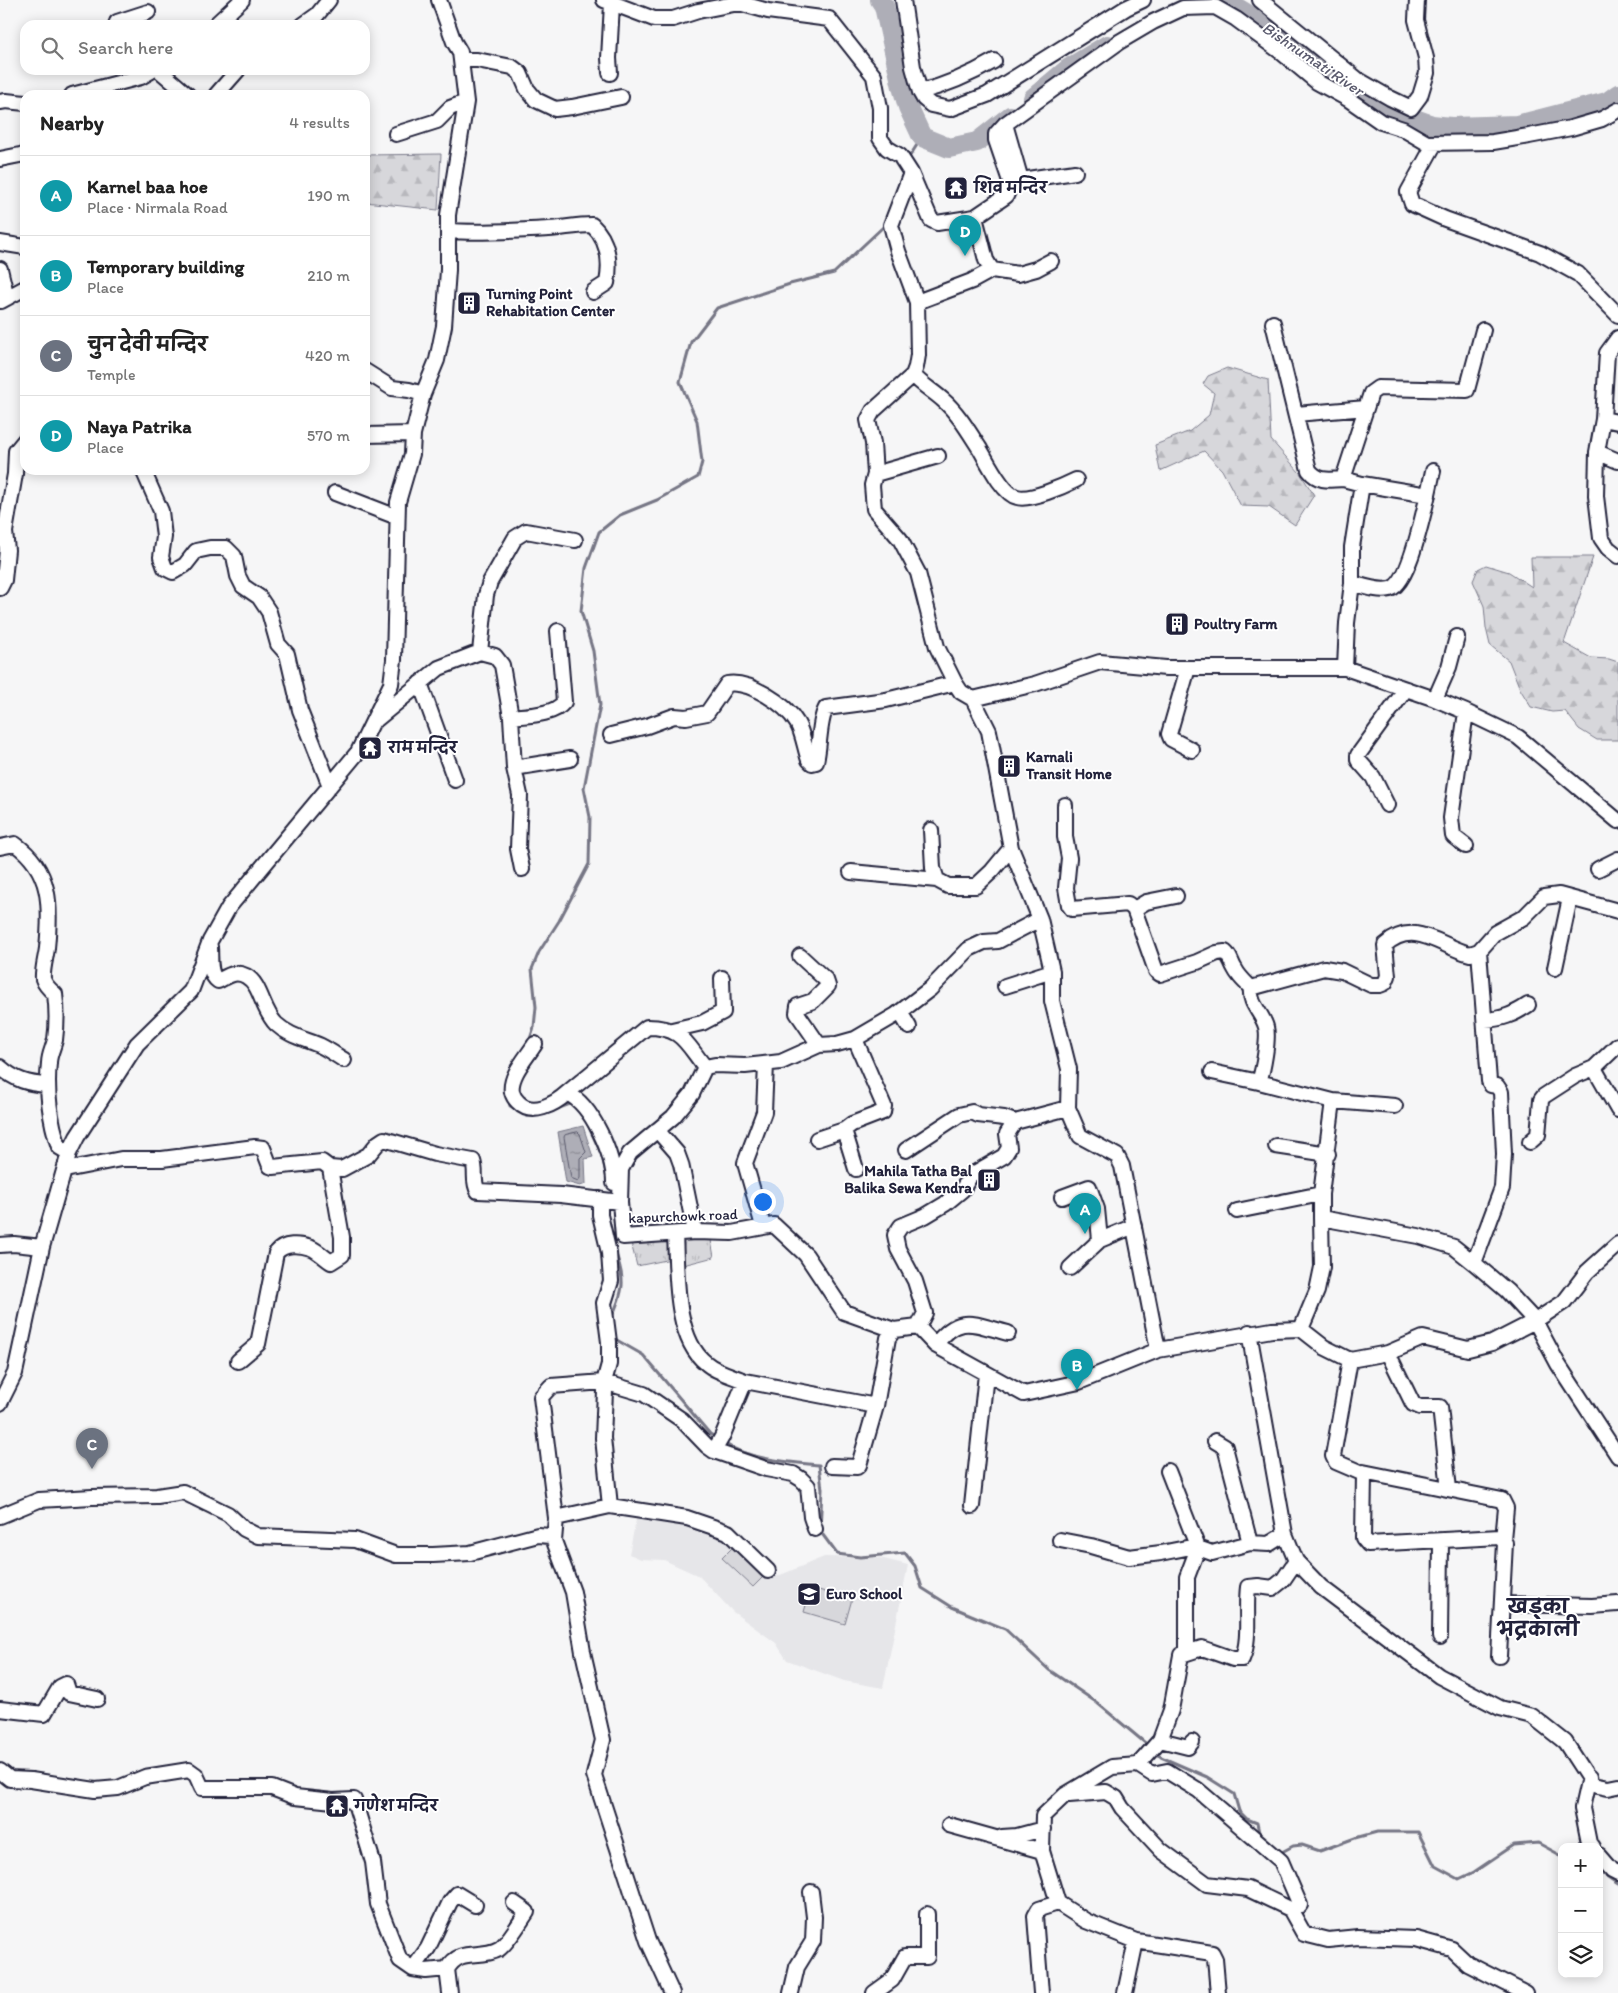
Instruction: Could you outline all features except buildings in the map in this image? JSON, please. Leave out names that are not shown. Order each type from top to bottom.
[{"type":"street","points":[[220,20],[242,0]]},
{"type":"street","points":[[310,20],[318,15],[329,0]]},
{"type":"street","points":[[0,1403],[15,1373],[42,1247],[69,1152],[137,1044],[191,991],[210,941],[229,907],[358,752],[390,684],[394,660],[398,502],[412,454],[413,434],[423,394],[437,360],[444,326],[449,232],[448,215],[466,102],[462,60],[439,0]]},
{"type":"street","points":[[903,0],[913,67],[920,92],[931,105],[950,109],[979,99],[1126,8],[1143,0]]},
{"type":"street","points":[[1260,0],[1357,79],[1390,98],[1427,143],[1492,142],[1528,136],[1571,128],[1602,119],[1618,110]]},
{"type":"street","points":[[1407,119],[1420,96],[1427,73],[1426,58],[1416,20],[1416,0]]},
{"type":"street","points":[[610,73],[608,2],[654,20],[673,19],[698,11],[739,3],[768,12],[829,19],[874,76],[880,108],[880,138],[887,148],[900,156],[911,173],[931,220],[937,223],[975,217],[1006,196],[1011,184],[996,140],[996,134],[1005,124],[1119,42],[1153,22],[1183,8],[1215,7],[1236,19],[1318,82],[1348,99],[1381,122],[1407,119]]},
{"type":"street","points":[[123,20],[148,12]]},
{"type":"street","points":[[462,60],[477,60],[512,67],[520,73],[527,89],[536,100],[555,109],[572,108],[621,97]]},
{"type":"street","points":[[920,92],[941,87],[968,76],[994,61]]},
{"type":"street","points":[[91,90],[149,75]]},
{"type":"street","points":[[166,75],[183,90]]},
{"type":"street","points":[[220,90],[234,75]]},
{"type":"street","points":[[0,102],[20,102]]},
{"type":"street","points":[[396,134],[437,121],[450,108],[466,102]]},
{"type":"street","points":[[1005,124],[1022,180],[1074,172]]},
{"type":"street","points":[[1434,143],[1408,192],[1412,204],[1445,219],[1540,253],[1578,274],[1618,316]]},
{"type":"street","points":[[0,159],[20,155]]},
{"type":"street","points":[[911,173],[891,225],[898,251],[918,302],[918,355],[913,375],[873,411],[868,420],[873,443],[875,474],[872,485],[874,509],[900,540],[918,573],[937,647],[961,692],[973,699],[989,732],[1012,848],[1040,919],[1052,971],[1052,1001],[1069,1069],[1068,1108],[1080,1136],[1117,1156],[1122,1166],[1158,1350]]},
{"type":"street","points":[[975,217],[986,260],[992,270]]},
{"type":"street","points":[[449,232],[477,233],[592,225],[599,232],[608,251],[610,268],[606,283],[593,292]]},
{"type":"street","points":[[0,243],[20,246]]},
{"type":"street","points":[[918,302],[972,281],[992,270],[1018,274],[1036,269],[1051,261]]},
{"type":"street","points":[[0,269],[4,300],[20,291]]},
{"type":"street","points":[[1273,324],[1305,458],[1309,470],[1314,476],[1321,480],[1343,479],[1428,495]]},
{"type":"street","points":[[1343,479],[1371,393],[1378,388],[1467,390],[1483,330]]},
{"type":"street","points":[[1618,338],[1607,353],[1603,419],[1597,452],[1596,496],[1601,538],[1608,548],[1618,556]]},
{"type":"street","points":[[370,373],[392,388],[423,394]]},
{"type":"street","points":[[913,375],[925,388],[944,401],[956,413],[999,481],[1011,494],[1018,498],[1027,497],[1058,489],[1076,480]]},
{"type":"street","points":[[1296,414],[1366,408]]},
{"type":"street","points":[[1603,419],[1618,422]]},
{"type":"street","points":[[370,435],[413,434]]},
{"type":"street","points":[[0,588],[4,580],[7,550],[5,532],[15,474],[16,450],[20,446]]},
{"type":"street","points":[[1597,452],[1618,461]]},
{"type":"street","points":[[875,474],[938,456]]},
{"type":"street","points":[[1352,583],[1383,590],[1394,588],[1414,552],[1433,471]]},
{"type":"street","points":[[145,475],[161,511],[164,537],[161,557],[165,568],[173,572],[185,565],[196,551],[226,548],[234,556],[238,576],[243,586],[259,597],[269,612],[278,644],[286,654],[300,710],[330,786]]},
{"type":"street","points":[[1345,668],[1347,623],[1352,583],[1352,547],[1362,484]]},
{"type":"street","points":[[335,493],[397,516]]},
{"type":"street","points":[[480,652],[486,595],[499,564],[515,538],[526,531],[575,540]]},
{"type":"street","points":[[511,717],[548,712],[560,707],[564,702],[558,631]]},
{"type":"street","points":[[1435,699],[1448,667],[1457,637]]},
{"type":"street","points":[[374,721],[439,668],[480,652],[495,656],[502,666],[511,717],[514,768],[520,795],[518,849],[522,869]]},
{"type":"street","points":[[973,699],[1035,684],[1100,662],[1166,668],[1345,668],[1435,699],[1518,738],[1618,821]]},
{"type":"street","points":[[1188,668],[1169,734],[1171,739],[1192,750]]},
{"type":"street","points":[[420,683],[455,780]]},
{"type":"street","points":[[611,735],[647,726],[674,716],[686,717],[707,713],[727,684],[733,683],[754,689],[784,707],[798,723],[809,760],[812,763],[816,762],[820,746],[821,716],[826,708],[886,700],[955,683]]},
{"type":"street","points":[[1387,805],[1378,785],[1358,760],[1358,755],[1406,689]]},
{"type":"street","points":[[1466,712],[1451,818],[1453,836],[1466,846]]},
{"type":"street","points":[[514,768],[570,759]]},
{"type":"street","points":[[1066,805],[1065,837],[1069,858],[1066,888],[1069,906],[1072,909],[1120,903],[1128,904],[1134,909],[1156,971],[1160,974],[1197,962],[1216,953],[1225,952],[1230,956],[1233,967],[1251,988]]},
{"type":"street","points":[[931,830],[933,868],[937,880]]},
{"type":"street","points":[[0,847],[15,844],[26,851],[44,878],[48,892],[49,922],[43,979],[48,988],[55,994],[57,1008],[55,1040],[49,1060],[47,1085],[54,1132],[59,1147],[69,1152]]},
{"type":"street","points":[[851,872],[937,880],[948,886],[976,886],[1012,848]]},
{"type":"street","points":[[1598,869],[1618,859]]},
{"type":"street","points":[[1251,988],[1324,968],[1342,971],[1371,985],[1380,985],[1385,983],[1388,976],[1385,945],[1391,938],[1421,933],[1470,954],[1479,951],[1495,933],[1524,917],[1544,896],[1559,895],[1618,911]]},
{"type":"street","points":[[1134,909],[1146,902],[1176,896]]},
{"type":"street","points":[[1555,968],[1570,898]]},
{"type":"street","points":[[705,1067],[715,1065],[745,1066],[781,1062],[819,1045],[836,1044],[855,1039],[900,1012],[930,989],[969,949],[984,942],[998,941],[1040,919]]},
{"type":"street","points":[[210,941],[211,973],[213,978],[218,981],[232,973],[244,974],[254,981],[266,1012],[276,1024],[292,1035],[320,1046],[344,1060]]},
{"type":"street","points":[[1474,1264],[1499,1197],[1504,1164],[1501,1092],[1497,1086],[1489,1081],[1479,951]]},
{"type":"street","points":[[800,956],[826,980],[828,986],[813,1001],[798,1006],[797,1013],[819,1045]]},
{"type":"street","points":[[1004,986],[1052,971]]},
{"type":"street","points":[[672,1030],[702,1023],[723,1012],[722,978]]},
{"type":"street","points":[[1251,988],[1250,996],[1266,1028],[1264,1068],[1259,1082]]},
{"type":"street","points":[[1485,1020],[1500,1019],[1513,1015],[1528,1005]]},
{"type":"street","points":[[900,1012],[909,1027]]},
{"type":"street","points":[[535,1044],[514,1078],[512,1092],[514,1098],[525,1108],[538,1108],[560,1098],[647,1027],[663,1027],[681,1036],[705,1067]]},
{"type":"street","points":[[817,1139],[844,1130],[852,1124],[883,1112],[884,1106],[855,1039]]},
{"type":"street","points":[[1530,1142],[1538,1135],[1541,1100],[1544,1096],[1575,1076],[1594,1068],[1618,1045]]},
{"type":"street","points":[[766,1064],[764,1112],[745,1163],[762,1226],[774,1225],[806,1255],[844,1312],[894,1330],[918,1327]]},
{"type":"street","points":[[0,1067],[11,1077],[28,1084],[47,1085]]},
{"type":"street","points":[[610,1506],[603,1438],[604,1382],[609,1364],[609,1342],[604,1303],[612,1281],[609,1253],[600,1215],[611,1201],[621,1169],[630,1154],[673,1117],[692,1094],[705,1067]]},
{"type":"street","points":[[1594,1068],[1618,1110]]},
{"type":"street","points":[[1212,1072],[1334,1101],[1394,1106]]},
{"type":"street","points":[[567,1093],[576,1097],[593,1118],[609,1152],[614,1176],[611,1201]]},
{"type":"street","points":[[1301,1330],[1317,1290],[1322,1267],[1321,1194],[1334,1101]]},
{"type":"street","points":[[906,1150],[959,1115],[967,1112],[1004,1118],[1015,1122],[1068,1108]]},
{"type":"street","points":[[918,1327],[924,1313],[915,1281],[898,1249],[895,1234],[901,1226],[925,1216],[945,1204],[962,1190],[971,1175],[1004,1156],[1009,1148],[1007,1134],[1015,1122]]},
{"type":"street","points":[[657,1130],[677,1153],[695,1232]]},
{"type":"street","points":[[844,1130],[856,1169]]},
{"type":"street","points":[[65,1170],[121,1159],[162,1159],[254,1147],[262,1148],[272,1167],[322,1162],[330,1168],[342,1169],[368,1154],[384,1139],[435,1154],[474,1161],[476,1168],[474,1184],[478,1191],[561,1195],[611,1201]]},
{"type":"street","points":[[1276,1146],[1328,1154]]},
{"type":"street","points":[[238,1362],[258,1344],[276,1253],[281,1247],[288,1245],[312,1248],[331,1262],[342,1255],[342,1237],[330,1168]]},
{"type":"street","points":[[1062,1197],[1089,1187],[1097,1209],[1100,1240]]},
{"type":"street","points":[[1237,1211],[1321,1194]]},
{"type":"street","name":"kapurchowk road","points":[[611,1201],[623,1237],[695,1232],[732,1233],[762,1226]]},
{"type":"street","points":[[1321,1218],[1418,1236],[1454,1247],[1507,1291],[1534,1321],[1558,1364],[1618,1456]]},
{"type":"street","points":[[1070,1268],[1100,1240],[1134,1226]]},
{"type":"street","points":[[675,1234],[678,1292],[686,1329],[693,1348],[706,1364],[745,1381],[876,1406]]},
{"type":"street","points":[[0,1245],[14,1244],[42,1247]]},
{"type":"street","points":[[918,1327],[934,1345],[1024,1394],[1079,1382],[1158,1350],[1248,1332],[1301,1330],[1324,1348],[1350,1360],[1388,1354],[1420,1339],[1428,1338],[1473,1348],[1492,1343],[1534,1321],[1564,1302],[1587,1272],[1618,1244]]},
{"type":"street","points":[[934,1345],[944,1333],[957,1324],[971,1323],[1008,1333]]},
{"type":"street","points":[[832,1466],[857,1468],[859,1465],[876,1406],[888,1338],[894,1330]]},
{"type":"street","points":[[1248,1332],[1285,1534],[1296,1561],[1321,1587],[1439,1676],[1500,1708],[1532,1716],[1565,1742],[1594,1785],[1608,1788],[1618,1786]]},
{"type":"street","points":[[1388,1354],[1413,1404],[1420,1407],[1440,1407],[1449,1489]]},
{"type":"street","points":[[1350,1360],[1333,1456],[1336,1462],[1363,1472],[1502,1500],[1506,1508],[1503,1539],[1505,1543],[1499,1656]]},
{"type":"street","points":[[972,1506],[986,1374]]},
{"type":"street","points":[[717,1446],[745,1381]]},
{"type":"street","points":[[554,1541],[556,1518],[541,1398],[550,1386],[604,1382],[644,1394],[682,1420],[707,1446],[717,1446],[766,1469],[793,1474],[802,1478],[808,1486],[811,1517],[815,1529]]},
{"type":"street","points":[[1215,1441],[1225,1447],[1250,1544]]},
{"type":"street","points":[[1168,1471],[1198,1548],[1188,1577],[1187,1653]]},
{"type":"street","points":[[1363,1472],[1365,1478],[1363,1538],[1368,1544],[1500,1537],[1503,1539]]},
{"type":"street","points":[[0,1516],[39,1500],[157,1496],[184,1492],[228,1514],[244,1529],[258,1536],[355,1540],[396,1555],[470,1553],[538,1535],[550,1536],[554,1541],[573,1592],[585,1660],[603,1740],[594,1776],[648,1941],[672,1993]]},
{"type":"street","points":[[556,1518],[610,1506],[687,1518],[728,1532],[768,1571]]},
{"type":"street","points":[[1060,1540],[1129,1556],[1161,1554],[1186,1548],[1198,1548],[1212,1553],[1250,1544],[1269,1544],[1285,1534]]},
{"type":"street","points":[[1440,1637],[1441,1541]]},
{"type":"street","points":[[1218,1993],[1215,1959],[1212,1953],[1136,1941],[1086,1921],[1058,1903],[1042,1851],[1043,1816],[1065,1795],[1112,1767],[1143,1760],[1158,1742],[1171,1710],[1181,1654],[1202,1648],[1233,1659],[1242,1658],[1247,1649],[1246,1603],[1248,1587],[1273,1588],[1284,1580],[1296,1561]]},
{"type":"street","points":[[1502,1604],[1592,1606],[1618,1604]]},
{"type":"street","points":[[0,1709],[44,1714],[60,1688],[66,1684],[69,1693],[97,1699]]},
{"type":"street","points":[[1158,1742],[1188,1748],[1192,1742]]},
{"type":"street","points":[[1143,1760],[1152,1774],[1167,1771],[1198,1790],[1281,1861],[1300,1905]]},
{"type":"street","points":[[0,1772],[10,1779],[31,1780],[95,1790],[118,1788],[145,1777],[189,1770],[196,1775],[202,1788],[272,1788],[295,1797],[333,1801],[354,1800],[373,1862],[378,1904],[400,1960],[413,1969],[426,1971],[447,1969]]},
{"type":"street","points":[[1589,1777],[1582,1808],[1589,1843]]},
{"type":"street","points":[[1065,1795],[1106,1792],[1116,1798],[1122,1808],[1161,1850],[1206,1884],[1248,1889],[1290,1909],[1304,1934],[1328,1940],[1358,1937],[1416,1939],[1452,1949],[1468,1964],[1525,1993]]},
{"type":"street","points":[[949,1825],[1042,1851]]},
{"type":"street","points":[[994,1838],[1017,1836],[1042,1829]]},
{"type":"street","points":[[1603,1860],[1612,1870],[1618,1873]]},
{"type":"street","points":[[791,1993],[797,1967],[813,1941],[812,1892]]},
{"type":"street","points":[[413,1969],[428,1948],[450,1902],[457,1894],[475,1905]]},
{"type":"street","points":[[450,1993],[447,1969],[453,1960],[470,1954],[485,1954],[500,1949],[527,1912],[514,1903]]},
{"type":"street","points":[[1037,1992],[1035,1916],[1039,1909],[1058,1903]]},
{"type":"street","points":[[874,1993],[892,1980],[905,1957],[927,1957],[927,1914]]},
{"type":"street","points":[[1125,1993],[1136,1941]]},
{"type":"shaded area","name":"Euro School","points":[[638,1510],[721,1532],[765,1573],[778,1576],[824,1557],[880,1558],[908,1565],[883,1688],[844,1681],[787,1660],[776,1643],[733,1612],[699,1576],[664,1560],[641,1559],[629,1554]]},
{"type":"green space","points":[[441,154],[438,210],[370,203],[370,155]]},
{"type":"green space","points":[[1227,368],[1268,380],[1271,440],[1300,473],[1314,495],[1295,525],[1269,507],[1241,506],[1222,470],[1204,451],[1160,471],[1155,445],[1190,431],[1209,415],[1214,393],[1203,384],[1208,376]]},
{"type":"green space","points":[[1531,557],[1593,557],[1564,643],[1591,658],[1609,659],[1618,662],[1618,740],[1597,740],[1579,729],[1565,711],[1552,712],[1531,707],[1520,689],[1509,661],[1490,645],[1484,606],[1473,581],[1478,569],[1486,565],[1509,572],[1532,587]]},
{"type":"green space","points":[[701,1238],[711,1240],[714,1257],[683,1265],[683,1239]]},
{"type":"green space","points":[[671,1239],[671,1259],[637,1266],[631,1243]]},
{"type":"green space","points":[[734,1546],[765,1575],[753,1587],[722,1558]]},
{"type":"green space","points":[[811,1588],[852,1599],[845,1624],[804,1612]]},
{"type":"water","points":[[583,1126],[593,1157],[585,1159],[586,1184],[580,1186],[566,1182],[558,1132]]},
{"type":"waterway","name":"Bishnumati River","points":[[880,0],[884,6],[908,107],[922,137],[949,148],[977,142],[1010,116]]},
{"type":"waterway","name":"Bishnumati River","points":[[1194,3],[1228,2],[1310,53],[1389,110],[1432,125],[1451,127],[1517,125],[1607,102],[1618,94]]},
{"type":"waterway","name":"Bishnumati River","points":[[1033,98],[1069,68],[1107,45]]},
{"type":"waterway","points":[[908,159],[922,137]]},
{"type":"waterway","points":[[898,188],[904,170]]},
{"type":"waterway","points":[[529,1042],[534,1027],[536,1007],[532,969],[539,952],[559,921],[589,864],[590,817],[584,788],[600,705],[593,651],[581,611],[586,568],[599,532],[620,515],[657,500],[698,477],[702,462],[697,421],[680,382],[691,342],[717,308],[790,284],[834,273],[883,227],[895,196]]},
{"type":"waterway","points":[[508,1097],[510,1106],[518,1110]]},
{"type":"waterway","points":[[554,1110],[570,1104],[574,1105]]},
{"type":"waterway","points":[[588,1125],[602,1156],[609,1188]]},
{"type":"waterway","points":[[611,1319],[619,1300],[622,1285],[621,1270],[615,1251]]},
{"type":"waterway","points":[[614,1337],[643,1355],[710,1434],[717,1438]]},
{"type":"waterway","points":[[722,1442],[744,1453],[756,1456],[819,1465],[822,1489],[820,1531],[837,1554],[860,1557],[905,1553],[915,1566],[922,1588],[952,1607],[1005,1629],[1049,1670],[1096,1702],[1150,1747]]},
{"type":"waterway","points":[[1155,1751],[1161,1757],[1207,1777],[1234,1794],[1239,1811],[1247,1819],[1257,1823],[1260,1837]]},
{"type":"waterway","points":[[1278,1851],[1280,1853],[1293,1846],[1302,1845],[1320,1851],[1377,1832],[1418,1832],[1435,1866],[1459,1879],[1474,1872],[1514,1845],[1538,1843],[1558,1854]]},
{"type":"waterway","points":[[1603,1874],[1618,1884]]},
{"type":"place","name":"शिव मन्दिर","points":[[956,188]]},
{"type":"place","name":"Naya Patrika","points":[[965,256]]},
{"type":"place","name":"Turning Point Rehabitation Center","points":[[469,303]]},
{"type":"place","name":"Poultry Farm","points":[[1177,624]]},
{"type":"place","name":"राम मन्दिर","points":[[370,748]]},
{"type":"place","name":"Karnali Transit Home","points":[[1009,766]]},
{"type":"place","name":"Mahila Tatha Bal Balika Sewa Kendra","points":[[989,1180]]},
{"type":"place","name":"Karnel baa hoe","points":[[1085,1234]]},
{"type":"place","name":"Temporary building","points":[[1077,1390]]},
{"type":"place","name":"चुन देवी मन्दिर","points":[[92,1469]]},
{"type":"place","name":"Euro School","points":[[809,1594]]},
{"type":"place","name":"गणेश मन्दिर","points":[[337,1806]]},
{"type":"district","name":"खड्का भद्रकाली","points":[[1538,1618]]}]
